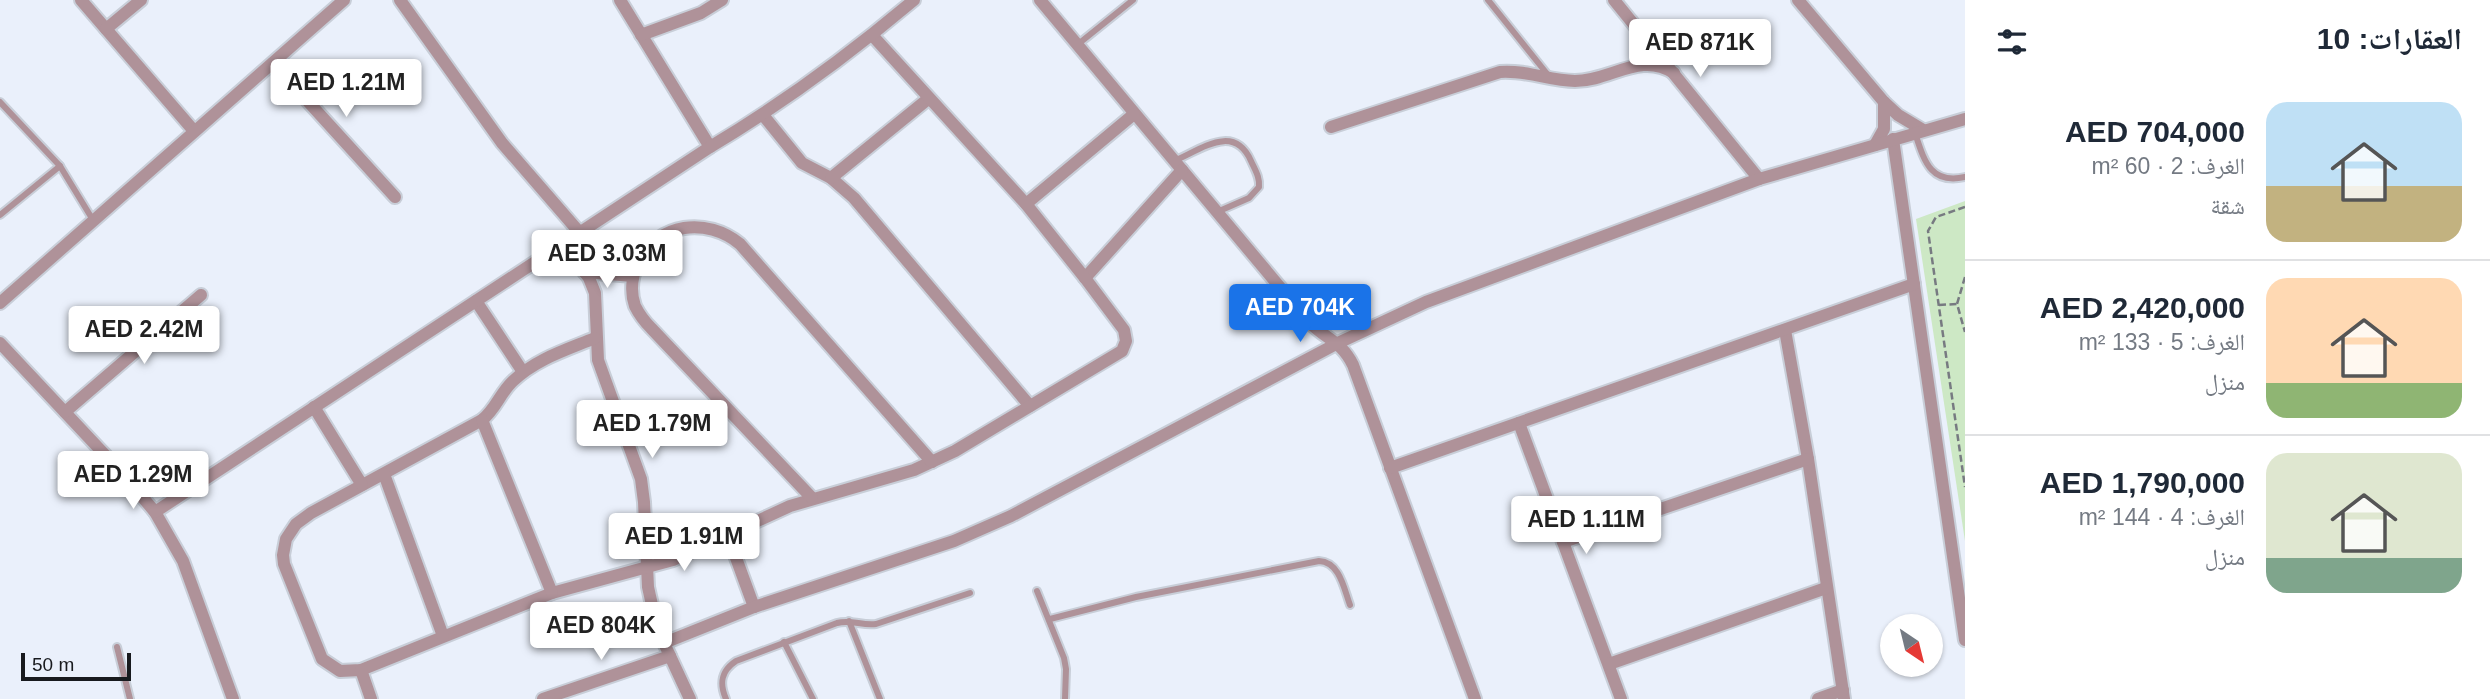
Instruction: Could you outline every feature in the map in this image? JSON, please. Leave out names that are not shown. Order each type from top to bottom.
[{"type":"street","points":[[81,0],[194,131]]},
{"type":"street","points":[[106,29],[141,0]]},
{"type":"street","points":[[0,303],[344,0]]},
{"type":"street","points":[[400,0],[502,143],[580,233]]},
{"type":"street","points":[[620,0],[710,147]]},
{"type":"street","points":[[641,35],[701,13],[722,0]]},
{"type":"street","points":[[155,512],[710,147],[763,115],[872,35],[914,0]]},
{"type":"street","points":[[1040,0],[1310,322],[1338,342],[1353,365],[1475,699]]},
{"type":"street","points":[[1614,0],[1759,180]]},
{"type":"street","points":[[1798,0],[1884,102],[1919,132]]},
{"type":"street","points":[[595,338],[553,355],[523,373],[510,384],[496,407],[482,420],[311,513],[296,524],[286,538],[283,555],[287,572],[322,659],[340,671],[361,670],[552,593],[647,568],[728,536],[812,498],[888,480],[932,463],[1109,360],[1125,346],[1126,335],[1122,325],[1026,204],[872,35]]},
{"type":"street","points":[[272,63],[395,197]]},
{"type":"street","points":[[1331,127],[1488,75],[1513,71],[1585,81],[1645,64],[1660,66],[1674,73]]},
{"type":"street","points":[[831,178],[928,99]]},
{"type":"street","points":[[1875,145],[1884,129],[1884,102]]},
{"type":"street","points":[[1026,204],[1134,114]]},
{"type":"street","points":[[763,115],[796,157],[810,169],[831,178],[854,198],[1030,406]]},
{"type":"street","points":[[663,643],[754,607],[954,541],[1011,516],[1338,342],[1426,302],[1759,180],[1965,120]]},
{"type":"street","points":[[1894,139],[1965,640]]},
{"type":"street","points":[[1085,278],[1178,165]]},
{"type":"street","points":[[812,498],[645,321],[635,306],[633,276],[646,250],[674,230],[709,227],[740,244],[932,463]]},
{"type":"street","points":[[564,244],[592,286],[596,301],[595,338],[601,371],[640,479],[652,605],[663,643],[690,699]]},
{"type":"street","points":[[584,272],[633,276]]},
{"type":"street","points":[[1390,468],[1914,284]]},
{"type":"street","points":[[65,412],[201,295]]},
{"type":"street","points":[[476,301],[523,373]]},
{"type":"street","points":[[1785,330],[1808,459],[1843,694],[1818,699]]},
{"type":"street","points":[[0,343],[155,512],[183,561],[233,699]]},
{"type":"street","points":[[314,407],[362,485]]},
{"type":"street","points":[[482,420],[552,593]]},
{"type":"street","points":[[1519,423],[1622,699]]},
{"type":"street","points":[[1563,542],[1808,459]]},
{"type":"street","points":[[384,474],[443,636]]},
{"type":"street","points":[[728,536],[754,607]]},
{"type":"street","points":[[1609,664],[1826,588]]},
{"type":"street","points":[[543,699],[670,656]]},
{"type":"street","points":[[361,670],[371,699]]},
{"type":"lane","points":[[1077,45],[1133,0]]},
{"type":"lane","points":[[1488,0],[1550,77]]},
{"type":"lane","points":[[0,102],[60,166],[93,220]]},
{"type":"lane","points":[[1919,132],[1923,158],[1933,171],[1947,178],[1965,177]]},
{"type":"lane","points":[[1178,165],[1223,141],[1237,142],[1244,147],[1259,177],[1259,187],[1249,198],[1217,212]]},
{"type":"lane","points":[[0,215],[60,166]]},
{"type":"lane","points":[[1050,619],[1136,597],[1319,561],[1328,562],[1335,568],[1350,606]]},
{"type":"lane","points":[[1037,591],[1064,658],[1065,699]]},
{"type":"lane","points":[[726,699],[721,684],[724,673],[731,664],[784,642],[849,621],[876,624],[970,593]]},
{"type":"lane","points":[[849,621],[880,699]]},
{"type":"lane","points":[[784,642],[813,699]]},
{"type":"lane","points":[[117,647],[130,699]]},
{"type":"path","points":[[1965,206],[1936,217],[1929,226],[1928,237],[1965,487]]},
{"type":"path","points":[[1965,277],[1957,304],[1965,332]]},
{"type":"path","points":[[1938,305],[1957,304]]},
{"type":"green space","points":[[1965,201],[1965,541],[1916,219]]}]
